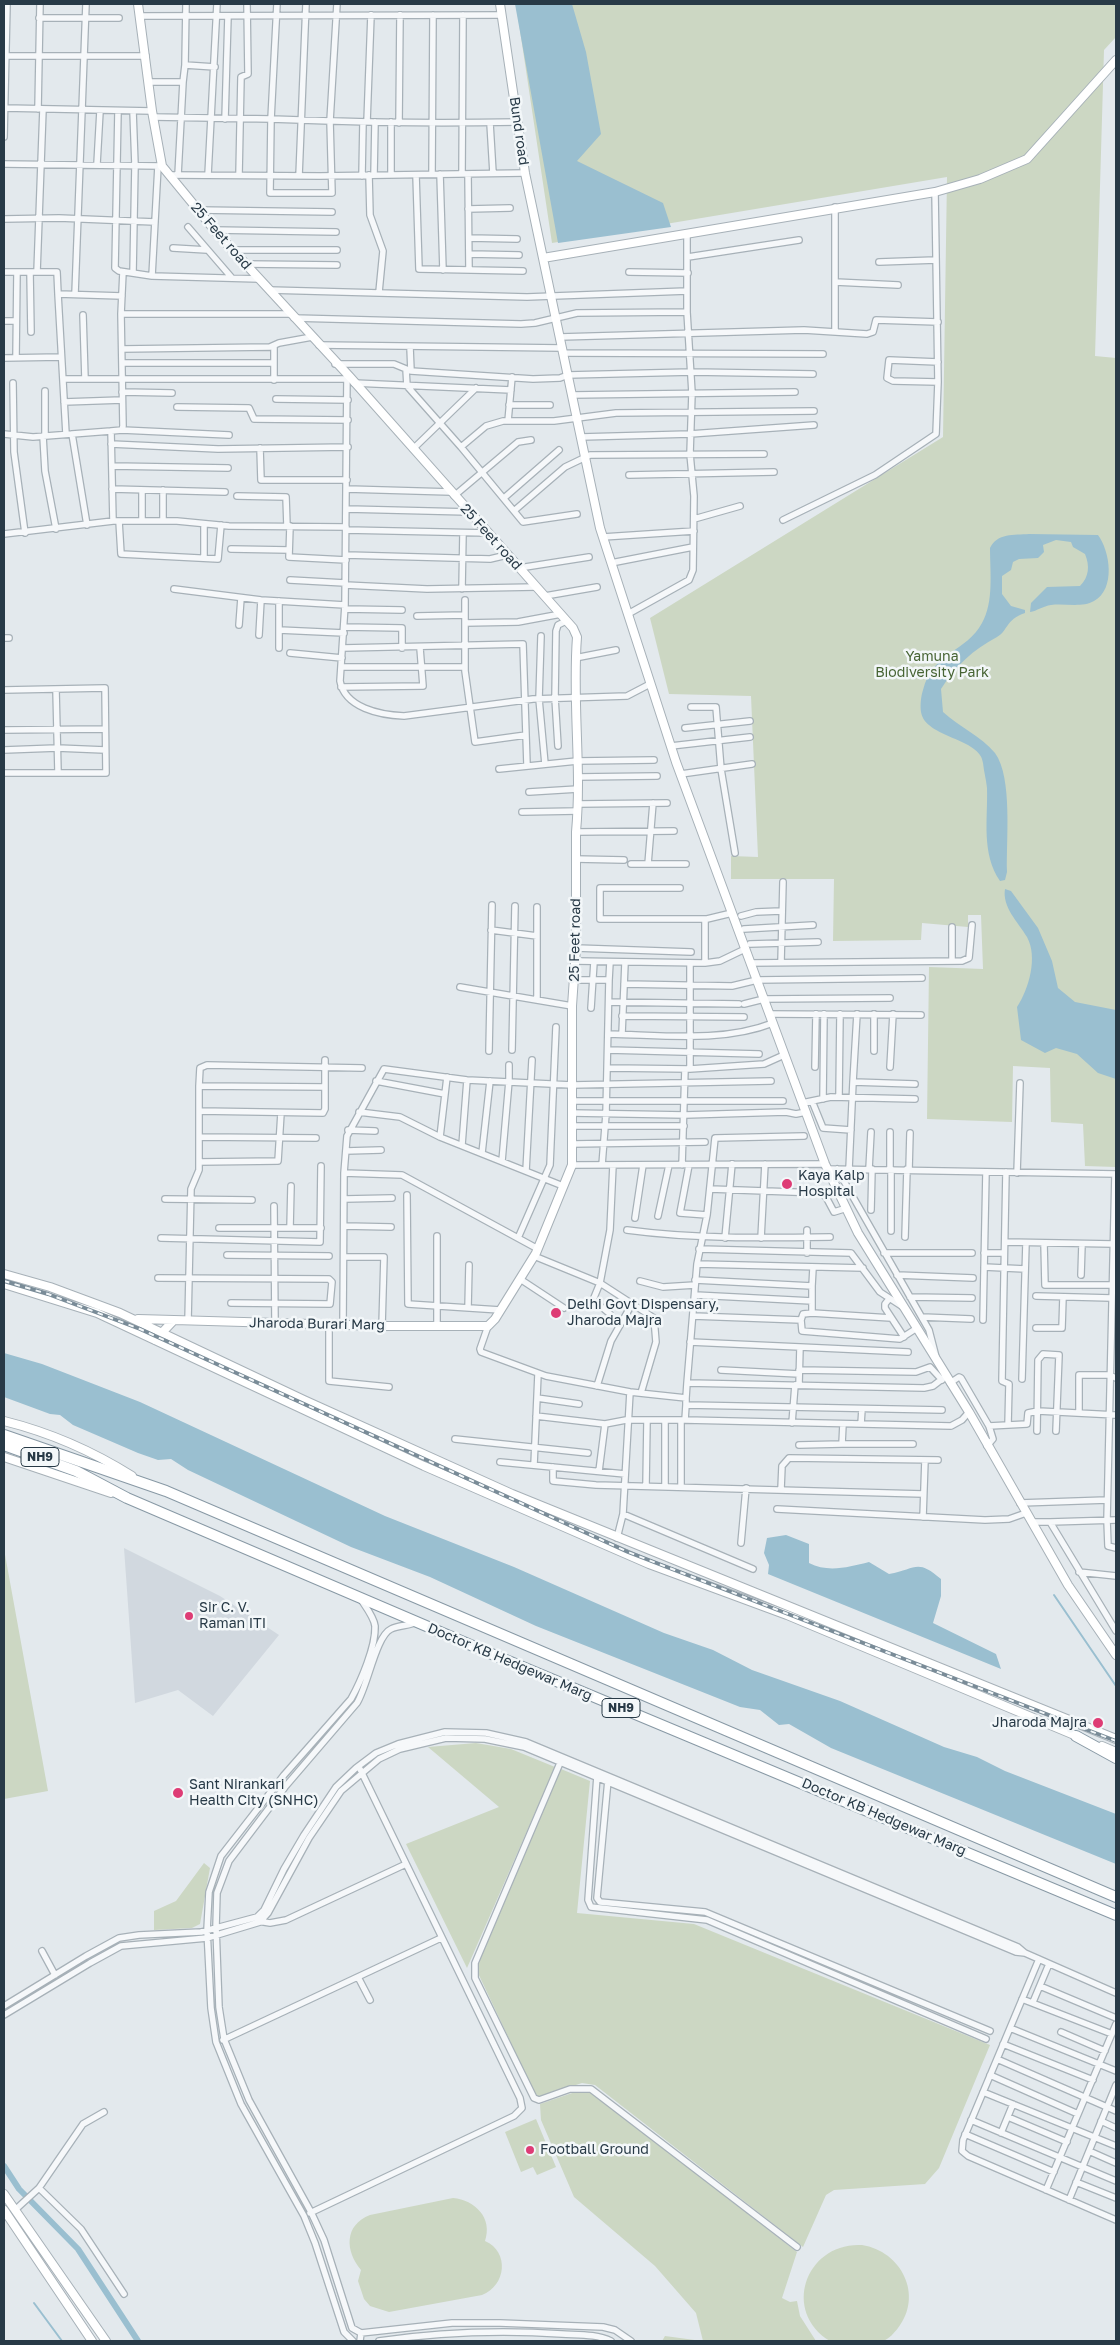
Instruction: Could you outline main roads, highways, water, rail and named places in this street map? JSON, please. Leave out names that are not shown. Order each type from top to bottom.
[{"type":"highway","points":[[4,1435],[78,1466]]},
{"type":"highway","name":"NH9","points":[[4,1445],[78,1466]]},
{"type":"highway","name":"Doctor KB Hedgewar Marg","points":[[78,1466],[138,1480],[1116,1897]]},
{"type":"highway","name":"Doctor KB Hedgewar Marg","points":[[78,1466],[127,1498],[417,1622],[1116,1915]]},
{"type":"highway","points":[[1076,1736],[1116,1758]]},
{"type":"water","points":[[515,4],[572,4],[586,52],[601,134],[577,161],[663,203],[671,227],[558,243]]},
{"type":"water","points":[[1029,534],[1098,535],[1106,550],[1109,570],[1106,588],[1094,601],[1079,605],[1045,606],[1030,612],[1031,603],[1047,587],[1080,586],[1087,575],[1087,558],[1085,554],[1073,547],[1071,542],[1056,540],[1043,545],[1044,552],[1038,558],[1019,559],[1013,562],[1011,570],[1002,576],[1002,594],[1011,606],[1025,610],[1025,613],[1010,622],[1001,635],[980,647],[966,659],[941,689],[943,712],[989,747],[1001,764],[1006,793],[1008,827],[1007,872],[1005,880],[1000,881],[990,859],[988,847],[987,788],[980,755],[973,748],[942,733],[925,721],[921,712],[921,701],[922,692],[934,667],[976,633],[986,615],[990,596],[990,548],[993,543],[1001,537]]},
{"type":"water","points":[[1005,889],[1011,891],[1038,928],[1052,961],[1058,988],[1075,1002],[1116,1010],[1116,1079],[1098,1073],[1077,1054],[1056,1048],[1045,1053],[1021,1040],[1017,1007],[1031,973],[1032,954],[1027,937],[1008,908]]},
{"type":"water","points":[[4,1353],[42,1364],[140,1402],[385,1516],[514,1567],[664,1633],[713,1650],[752,1670],[840,1701],[944,1747],[977,1757],[1005,1771],[1116,1814],[1116,1864],[831,1748],[789,1724],[779,1725],[760,1710],[740,1707],[536,1626],[430,1577],[351,1547],[188,1470],[171,1459],[158,1460],[138,1453],[73,1425],[60,1415],[50,1414],[4,1397]]},
{"type":"water","points":[[786,1535],[809,1544],[809,1563],[824,1568],[854,1566],[869,1562],[889,1574],[916,1567],[927,1569],[941,1579],[941,1596],[933,1623],[996,1654],[1001,1669],[768,1574],[769,1565],[764,1553],[767,1538]]},
{"type":"waterway","points":[[1054,1595],[1116,1686]]},
{"type":"waterway","points":[[4,2166],[19,2189],[78,2249],[138,2341]]},
{"type":"waterway","points":[[34,2303],[62,2341]]},
{"type":"railway","points":[[4,1281],[48,1294],[140,1329],[628,1552],[1116,1741]]},
{"type":"place","name":"Kaya Kalp Hospital","points":[[787,1184]]},
{"type":"place","name":"Delhi Govt Dispensary, Jharoda Majra","points":[[556,1313]]},
{"type":"place","name":"Sir C. V. Raman ITI","points":[[189,1616]]},
{"type":"place","name":"Jharoda Majra","points":[[1098,1723]]},
{"type":"place","name":"Sant Nirankari Health City (SNHC)","points":[[178,1793]]},
{"type":"place","name":"Football Ground","points":[[530,2150]]},
{"type":"park label","name":"Yamuna Biodiversity Park","points":[[932,666]]}]
